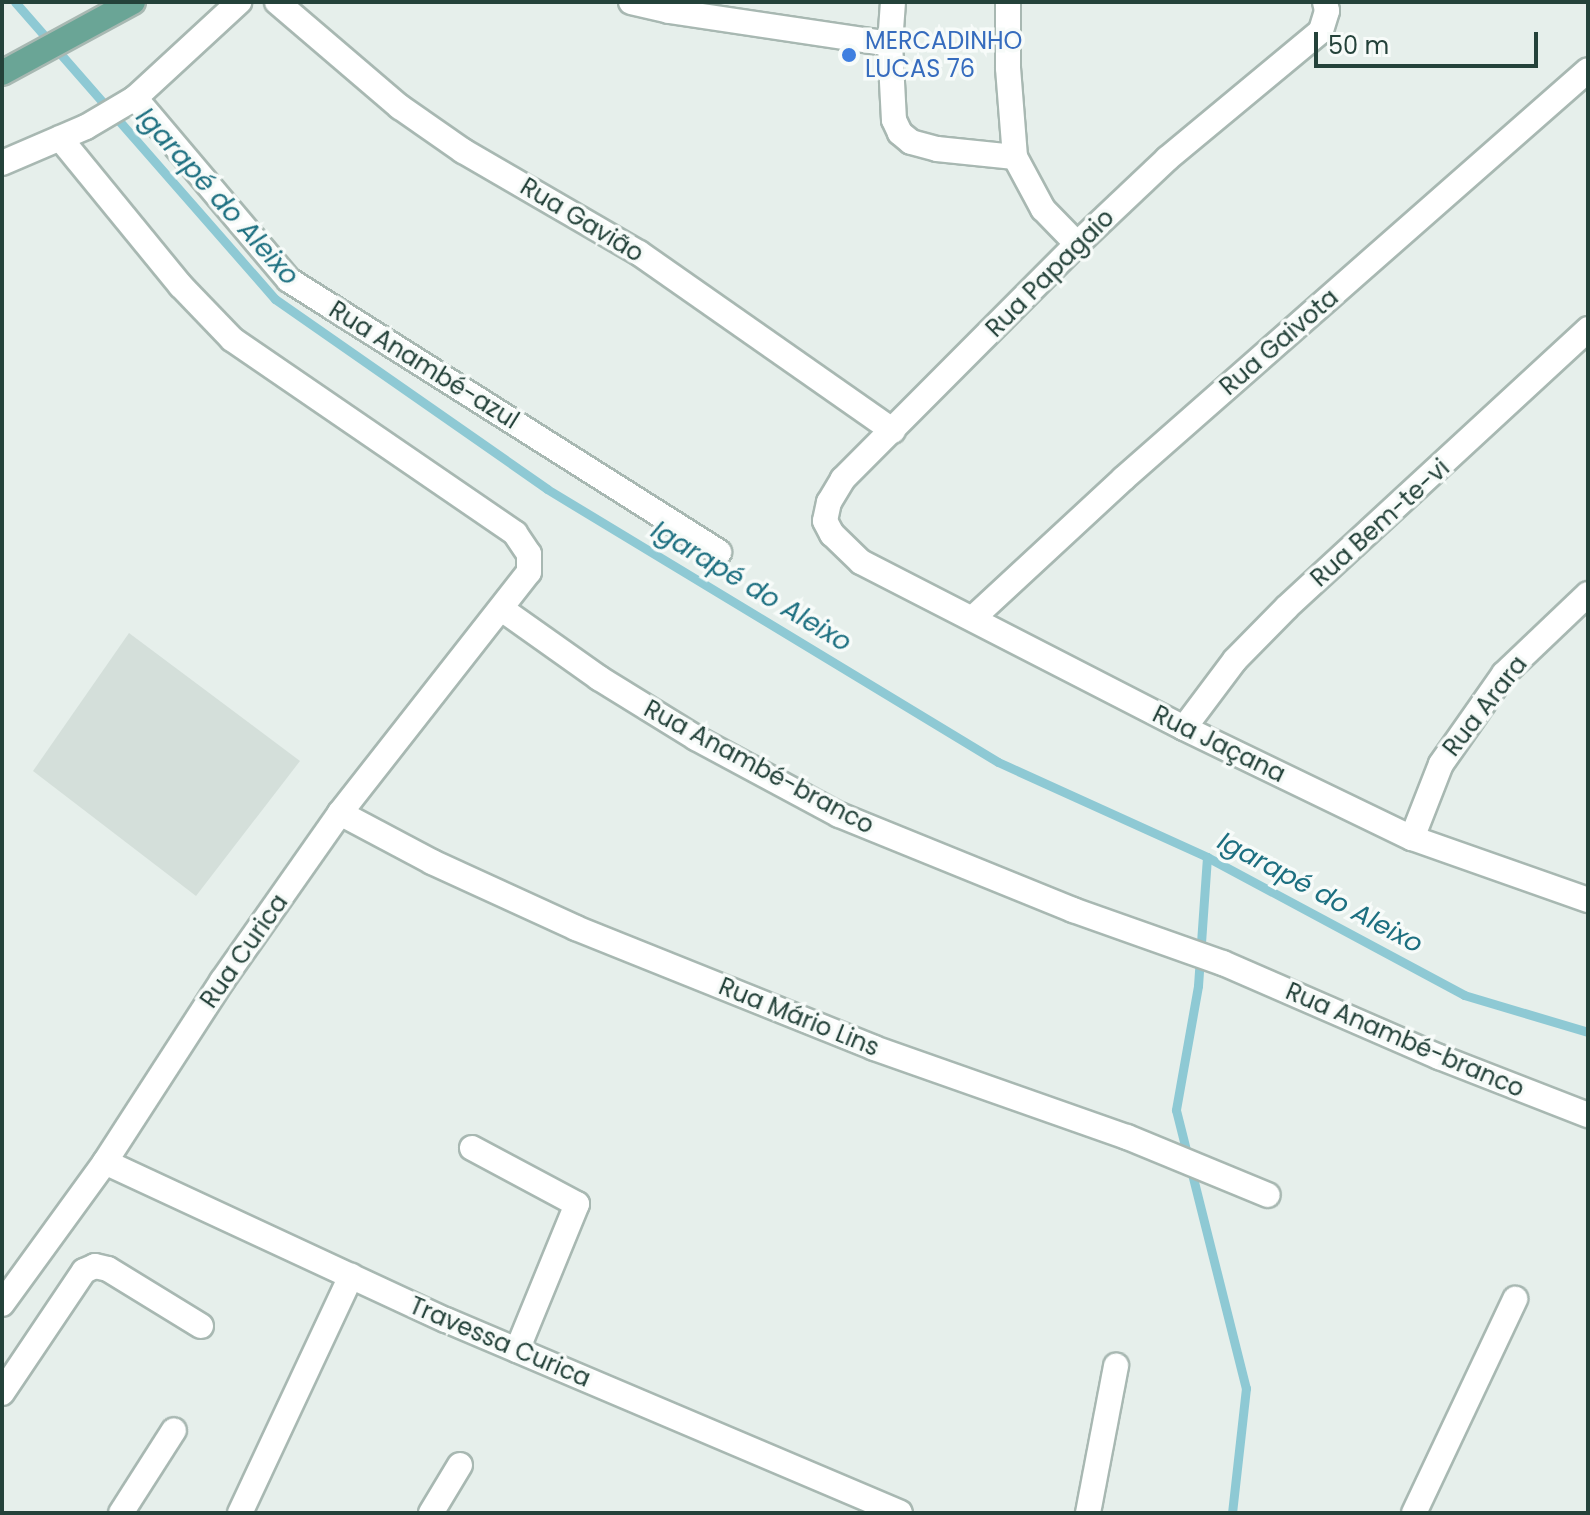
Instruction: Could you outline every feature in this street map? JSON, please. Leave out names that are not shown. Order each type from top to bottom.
[{"type":"main road","points":[[2,73],[133,2]]},
{"type":"street","points":[[2,163],[86,127],[135,98],[239,2]]},
{"type":"street","name":"Rua Gavião","points":[[277,2],[400,107],[463,151],[639,253],[893,431]]},
{"type":"street","points":[[631,2],[669,11],[890,44]]},
{"type":"street","points":[[893,2],[890,44],[894,120],[900,133],[911,142],[937,149],[1015,157]]},
{"type":"street","points":[[1008,2],[1008,68],[1015,157],[1043,209],[1077,244]]},
{"type":"street","name":"Rua Papagaio","points":[[861,562],[832,534],[825,521],[829,502],[843,479],[1077,244],[1167,159],[1321,31],[1327,11],[1325,2]]},
{"type":"street","name":"Rua Gaivota","points":[[973,618],[1123,479],[1588,70]]},
{"type":"street","name":"Rua Anambé-azul","points":[[135,98],[289,280],[719,552]]},
{"type":"street","points":[[60,138],[181,286],[232,339],[515,533],[529,554],[529,572],[503,610]]},
{"type":"street","name":"Rua Bem-te-vi","points":[[1184,728],[1235,660],[1287,607],[1588,329]]},
{"type":"street","name":"Rua Jaçana","points":[[861,562],[1184,728],[1412,838],[1588,900]]},
{"type":"street","name":"Rua Arara","points":[[1412,838],[1441,764],[1504,674],[1588,594]]},
{"type":"street","name":"Rua Curica","points":[[2,1304],[105,1162],[222,981],[340,813],[503,610]]},
{"type":"street","name":"Rua Anambé-branco","points":[[503,610],[599,678],[684,730],[839,815],[1073,910],[1223,963],[1439,1057],[1588,1115]]},
{"type":"street","name":"Rua Mário Lins","points":[[340,813],[432,862],[576,928],[874,1048],[1127,1137],[1268,1195]]},
{"type":"street","points":[[472,1148],[577,1204],[517,1350]]},
{"type":"street","name":"Travessa Curica","points":[[105,1162],[517,1350],[900,1513]]},
{"type":"street","points":[[2,1393],[84,1271],[95,1266],[108,1269],[201,1326]]},
{"type":"street","points":[[240,1513],[351,1276]]},
{"type":"street","points":[[1414,1513],[1515,1299]]},
{"type":"street","points":[[1088,1513],[1116,1366]]},
{"type":"street","points":[[121,1513],[174,1430]]},
{"type":"street","points":[[431,1513],[460,1465]]},
{"type":"shaded area","points":[[129,633],[300,761],[196,896],[33,771]]},
{"type":"waterway","name":"Igarapé do Aleixo","points":[[15,2],[275,299],[547,489],[998,762],[1207,857],[1464,995],[1588,1032]]},
{"type":"waterway","points":[[1207,857],[1198,986],[1176,1110],[1246,1388],[1232,1513]]},
{"type":"place","name":"MERCADINHO LUCAS 76","points":[[849,55]]}]
